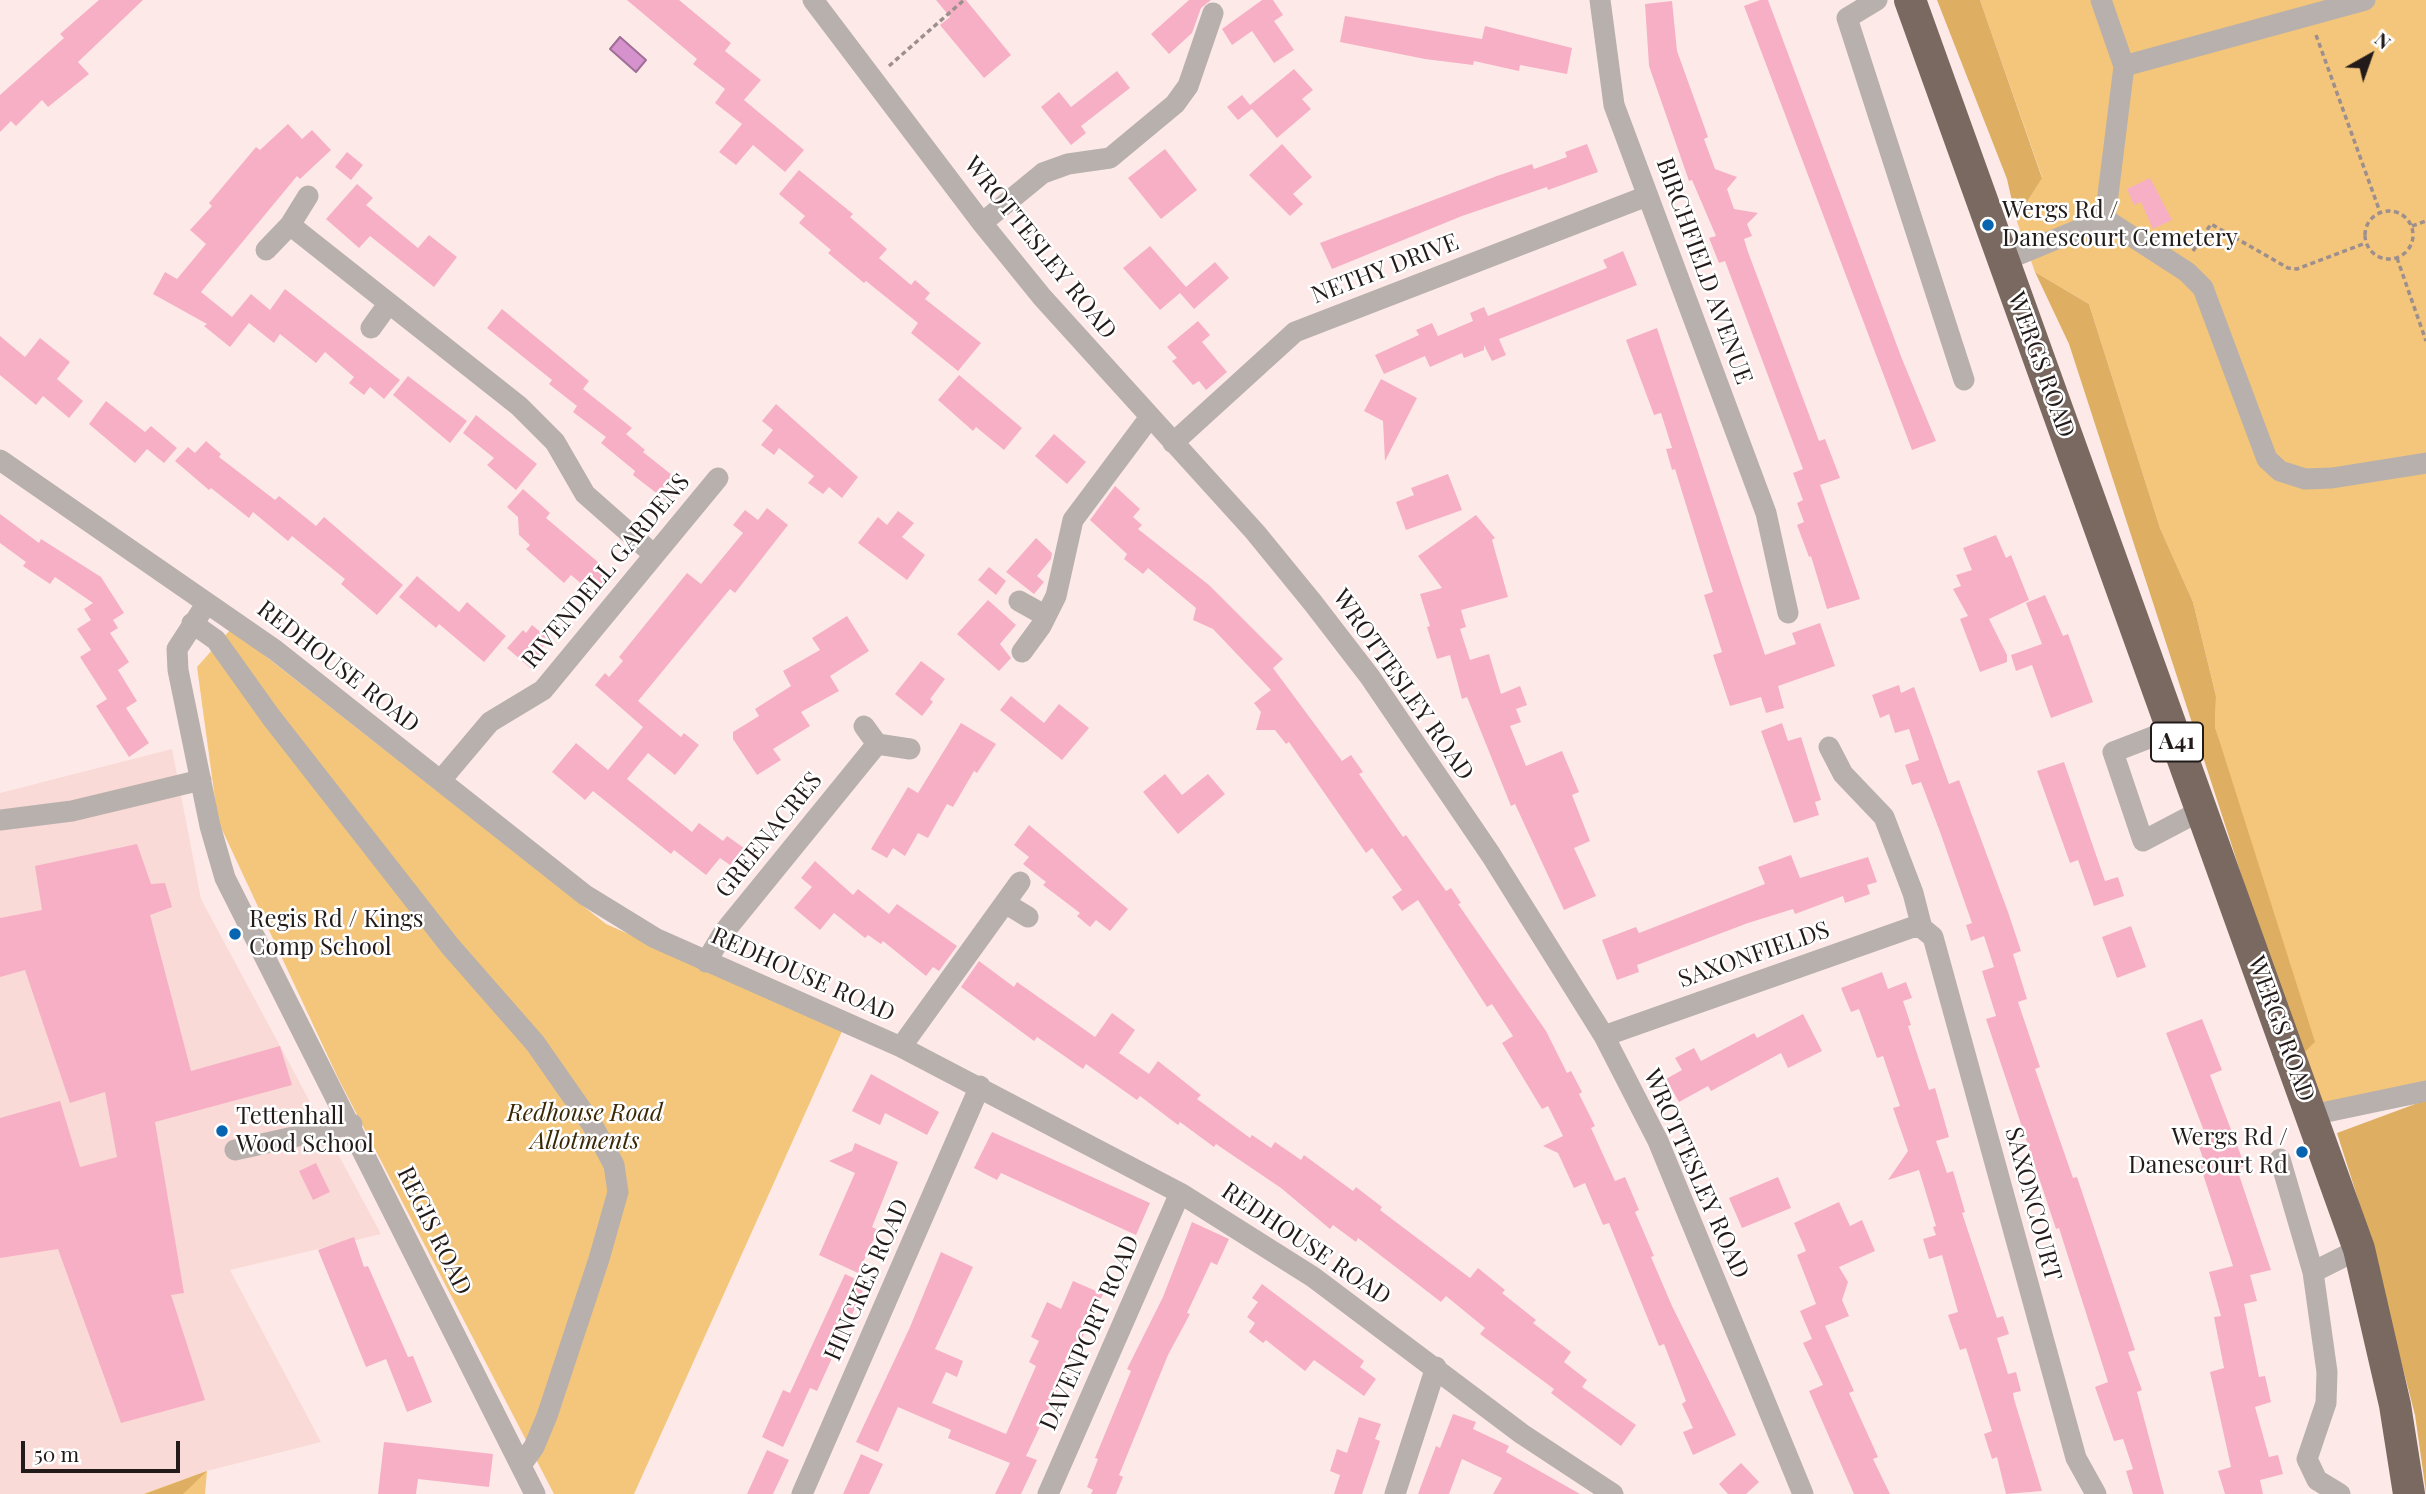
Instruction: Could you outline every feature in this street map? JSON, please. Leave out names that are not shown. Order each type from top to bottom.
[{"type":"highway","name":"WERGS ROAD","points":[[1910,0],[2359,1249],[2395,1405],[2409,1494]]},
{"type":"street","name":"WROTTESLEY ROAD","points":[[813,0],[982,223],[1055,313],[1255,533],[1370,677],[1491,855],[1604,1036],[1658,1141],[1803,1494]]},
{"type":"street","name":"BIRCHFIELD AVENUE","points":[[1600,0],[1614,105],[1766,513],[1788,613]]},
{"type":"street","points":[[1877,0],[1847,18],[1964,380]]},
{"type":"street","points":[[2101,0],[2124,66],[2105,219]]},
{"type":"street","points":[[2124,66],[2365,0]]},
{"type":"street","points":[[982,223],[1043,173],[1069,164],[1110,158],[1175,104],[1188,86],[1213,13]]},
{"type":"street","name":"NETHY DRIVE","points":[[1173,443],[1294,332],[1647,195]]},
{"type":"street","points":[[266,250],[290,225],[308,197]]},
{"type":"street","points":[[2003,261],[2105,219]]},
{"type":"street","points":[[2105,219],[2181,269],[2203,289],[2267,459],[2280,471],[2305,479],[2332,478],[2426,463]]},
{"type":"street","points":[[290,225],[519,406],[555,442],[585,494],[653,554]]},
{"type":"street","points":[[371,328],[389,303]]},
{"type":"street","points":[[1022,652],[1046,615],[1067,561],[1073,520],[1150,417]]},
{"type":"street","name":"REDHOUSE ROAD","points":[[0,460],[208,601],[441,780],[585,895],[654,938],[901,1047],[1180,1193],[1313,1277],[1522,1434],[1613,1494]]},
{"type":"street","name":"RIVENDELL GARDENS","points":[[441,780],[490,722],[543,690],[718,478]]},
{"type":"street","name":"REGIS ROAD","points":[[208,601],[177,649],[178,670],[209,826],[225,878],[352,1124],[535,1494]]},
{"type":"street","points":[[1019,601],[1046,615]]},
{"type":"street","points":[[192,623],[216,640],[286,736],[450,946],[535,1043],[593,1126],[614,1165],[618,1192],[587,1296],[547,1416],[534,1447],[521,1465]]},
{"type":"street","points":[[864,726],[877,744],[910,749]]},
{"type":"street","points":[[2172,729],[2113,752],[2143,841],[2202,810]]},
{"type":"street","name":"GREENACRES","points":[[706,962],[724,932],[877,744]]},
{"type":"street","name":"SAXONCOURT","points":[[1829,747],[1843,774],[1884,817],[1913,893],[1922,928],[1933,937],[2076,1458],[2096,1494]]},
{"type":"street","points":[[0,820],[72,811],[201,780]]},
{"type":"street","points":[[901,1047],[1020,882]]},
{"type":"street","points":[[1005,903],[1028,917]]},
{"type":"street","name":"SAXONFIELDS","points":[[1604,1036],[1913,927],[1922,928]]},
{"type":"street","name":"HINCKES ROAD","points":[[802,1494],[980,1086]]},
{"type":"street","points":[[2312,1115],[2426,1091]]},
{"type":"street","points":[[235,1150],[352,1124]]},
{"type":"street","points":[[2280,1159],[2313,1272],[2327,1372],[2326,1403],[2307,1459],[2317,1480],[2340,1494]]},
{"type":"street","name":"DAVENPORT ROAD","points":[[1048,1494],[1180,1193]]},
{"type":"street","points":[[2313,1272],[2359,1249]]},
{"type":"street","points":[[1395,1494],[1436,1367]]},
{"type":"path","points":[[875,79],[964,0]]},
{"type":"path","points":[[2309,16],[2380,212]]},
{"type":"path","points":[[2380,212],[2402,214],[2412,226],[2409,249],[2396,258],[2375,255],[2366,243],[2365,228],[2380,212]]},
{"type":"path","points":[[2412,226],[2426,221]]},
{"type":"path","points":[[2181,269],[2211,224],[2288,268],[2297,269],[2366,243]]},
{"type":"path","points":[[2396,258],[2426,341]]},
{"type":"shaded area","points":[[1937,0],[1980,0],[2042,178],[2016,219],[2007,179]]},
{"type":"shaded area","points":[[620,37],[646,60],[636,72],[610,49]]},
{"type":"shaded area","points":[[2035,272],[2089,304],[2160,528],[2193,602],[2216,696],[2215,727],[2315,1042],[2295,1061],[2255,917],[2069,344]]},
{"type":"shaded area","points":[[172,749],[201,899],[381,1234],[230,1270],[321,1442],[207,1471],[143,1494],[0,1494],[0,793]]},
{"type":"shaded area","points":[[2426,1100],[2426,1492],[2415,1415],[2364,1218],[2337,1133]]},
{"type":"shaded area","points":[[207,1471],[183,1494],[145,1494]]},
{"type":"green space","points":[[1980,0],[2426,0],[2426,1084],[2316,1107],[2215,727],[2216,696],[2193,602],[2160,528],[2089,304],[2035,272],[2016,219],[2042,177]]},
{"type":"green space","name":"Redhouse Road Allotments","points":[[231,629],[606,924],[843,1029],[634,1494],[554,1494],[338,1078],[218,821],[197,667]]},
{"type":"green space","points":[[207,1471],[205,1494],[143,1494]]},
{"type":"building","points":[[99,0],[143,0],[78,62],[89,74],[48,107],[42,100],[16,126],[11,121],[0,132],[0,95],[64,38],[60,34]]},
{"type":"building","points":[[627,0],[679,0],[731,43],[725,51],[761,80],[744,100],[804,150],[785,172],[753,145],[736,165],[719,152],[742,124],[715,103],[725,89],[693,64],[697,59]]},
{"type":"building","points":[[936,0],[966,0],[1011,55],[984,78],[940,25],[950,17]]},
{"type":"building","points":[[1189,0],[1211,0],[1201,8],[1192,33],[1169,54],[1151,34]]},
{"type":"building","points":[[1262,0],[1273,0],[1283,15],[1274,21],[1294,50],[1274,63],[1252,31],[1232,45],[1222,29]]},
{"type":"building","points":[[1768,0],[1902,359],[1936,441],[1912,450],[1744,6]]},
{"type":"building","points":[[1672,1],[1677,51],[1708,137],[1704,139],[1715,169],[1737,177],[1727,189],[1734,209],[1758,213],[1747,224],[1752,236],[1744,239],[1748,252],[1819,441],[1825,439],[1840,478],[1820,485],[1860,599],[1827,609],[1811,556],[1809,557],[1797,525],[1804,522],[1797,503],[1803,500],[1793,473],[1803,469],[1725,261],[1719,263],[1709,238],[1716,236],[1692,180],[1689,181],[1649,66],[1645,4]]},
{"type":"building","points":[[1345,16],[1482,39],[1485,26],[1572,48],[1567,74],[1520,65],[1519,71],[1474,61],[1473,65],[1425,59],[1340,42]]},
{"type":"building","points":[[1294,69],[1313,90],[1302,99],[1311,109],[1277,138],[1252,109],[1238,120],[1227,107],[1242,95],[1250,105]]},
{"type":"building","points":[[1117,71],[1130,88],[1081,126],[1086,133],[1071,145],[1041,107],[1059,92],[1071,107]]},
{"type":"building","points":[[288,124],[302,139],[312,130],[331,150],[300,179],[297,176],[201,292],[232,317],[251,294],[270,310],[285,289],[400,380],[384,399],[370,387],[364,395],[349,383],[354,377],[325,352],[316,363],[280,334],[274,343],[249,323],[230,347],[204,326],[207,324],[153,294],[165,272],[177,279],[206,244],[190,230],[212,206],[209,203],[256,147],[260,150]]},
{"type":"building","points":[[1282,144],[1312,177],[1293,194],[1303,204],[1290,216],[1249,175]]},
{"type":"building","points":[[1587,144],[1598,172],[1462,216],[1332,269],[1320,243],[1497,176],[1532,164],[1534,169],[1567,157],[1565,152]]},
{"type":"building","points":[[1165,149],[1197,190],[1161,219],[1128,178]]},
{"type":"building","points":[[347,152],[363,165],[351,180],[335,167]]},
{"type":"building","points":[[799,170],[853,214],[850,217],[887,249],[879,258],[911,285],[915,280],[930,293],[925,299],[981,343],[958,371],[911,333],[918,323],[828,253],[831,250],[799,223],[805,216],[779,194]]},
{"type":"building","points":[[2150,178],[2172,220],[2153,229],[2141,202],[2134,205],[2127,189]]},
{"type":"building","points":[[357,184],[373,198],[366,205],[418,248],[429,235],[457,257],[434,287],[370,236],[359,248],[326,219]]},
{"type":"building","points":[[1150,246],[1186,287],[1215,262],[1229,278],[1194,309],[1180,293],[1160,310],[1123,268]]},
{"type":"building","points":[[1623,251],[1637,285],[1499,339],[1506,355],[1492,361],[1484,345],[1484,350],[1464,358],[1462,353],[1430,367],[1425,356],[1384,374],[1375,355],[1419,335],[1416,330],[1432,323],[1438,336],[1473,321],[1470,313],[1484,307],[1488,316],[1607,268],[1603,260]]},
{"type":"building","points":[[502,309],[589,381],[583,389],[632,428],[626,434],[645,450],[643,452],[682,483],[668,502],[633,475],[635,471],[601,443],[606,437],[573,412],[577,406],[549,384],[552,380],[487,328]]},
{"type":"building","points":[[1198,321],[1210,335],[1202,342],[1227,372],[1206,390],[1199,381],[1193,385],[1172,361],[1177,358],[1167,347]]},
{"type":"building","points":[[1657,328],[1765,655],[1796,644],[1792,633],[1820,623],[1835,666],[1778,686],[1784,708],[1766,713],[1761,697],[1730,706],[1713,655],[1722,652],[1704,595],[1713,592],[1675,469],[1672,470],[1666,449],[1672,448],[1661,413],[1654,415],[1626,340]]},
{"type":"building","points":[[0,336],[25,357],[40,338],[70,362],[57,379],[83,401],[69,418],[43,396],[36,405],[0,375]]},
{"type":"building","points":[[959,375],[1022,428],[1004,450],[976,427],[973,431],[938,400]]},
{"type":"building","points":[[408,376],[467,421],[450,443],[393,395]]},
{"type":"building","points":[[1381,379],[1417,398],[1385,461],[1383,421],[1364,411]]},
{"type":"building","points":[[106,401],[145,432],[151,426],[177,448],[164,463],[147,449],[135,463],[89,424]]},
{"type":"building","points":[[776,404],[858,477],[842,498],[829,487],[823,494],[808,483],[814,476],[779,448],[774,455],[761,445],[773,430],[762,421]]},
{"type":"building","points":[[476,415],[537,464],[516,490],[487,465],[494,458],[463,433]]},
{"type":"building","points":[[1054,434],[1086,462],[1067,484],[1035,456]]},
{"type":"building","points":[[206,441],[221,454],[219,457],[275,500],[279,496],[316,526],[324,517],[403,585],[377,615],[341,584],[345,579],[292,536],[288,541],[253,512],[249,518],[211,488],[209,490],[175,461],[188,447],[195,453]]},
{"type":"building","points":[[1448,474],[1462,510],[1406,530],[1396,502],[1414,495],[1411,488]]},
{"type":"building","points":[[1115,486],[1140,509],[1133,517],[1142,525],[1138,529],[1209,585],[1283,659],[1273,668],[1342,761],[1351,755],[1363,772],[1359,774],[1403,837],[1406,835],[1446,891],[1451,888],[1461,903],[1458,904],[1546,1031],[1567,1073],[1571,1071],[1582,1092],[1579,1094],[1595,1126],[1591,1128],[1615,1181],[1625,1177],[1639,1210],[1635,1212],[1654,1256],[1651,1257],[1672,1306],[1736,1435],[1693,1455],[1683,1432],[1693,1428],[1682,1404],[1686,1401],[1664,1344],[1659,1346],[1609,1223],[1603,1225],[1585,1183],[1574,1188],[1558,1153],[1543,1146],[1563,1136],[1548,1106],[1542,1109],[1502,1043],[1513,1036],[1492,1004],[1487,1007],[1418,900],[1402,911],[1392,897],[1402,890],[1372,848],[1366,853],[1289,742],[1286,744],[1275,730],[1256,730],[1261,712],[1254,703],[1271,690],[1213,629],[1193,620],[1196,608],[1148,568],[1143,574],[1124,559],[1127,554],[1090,520]]},
{"type":"building","points":[[523,489],[550,513],[546,518],[612,574],[600,588],[590,579],[584,586],[571,575],[564,583],[526,549],[530,545],[519,535],[518,517],[507,507]]},
{"type":"building","points":[[767,508],[788,525],[735,593],[730,589],[638,701],[681,737],[684,733],[699,745],[675,775],[648,753],[627,779],[692,832],[699,823],[723,841],[727,836],[744,848],[730,865],[720,858],[706,875],[674,850],[671,854],[593,791],[585,800],[552,772],[576,743],[608,770],[643,727],[595,685],[605,673],[609,677],[623,661],[619,657],[687,573],[701,584],[743,533],[733,525],[745,510],[758,520]]},
{"type":"building","points":[[898,511],[914,523],[902,537],[925,555],[907,580],[858,543],[878,517],[887,525]]},
{"type":"building","points":[[0,514],[39,543],[41,539],[101,577],[124,613],[113,620],[118,628],[110,633],[129,662],[118,670],[137,701],[126,708],[149,743],[129,757],[96,706],[107,699],[80,657],[91,650],[77,629],[91,620],[84,609],[93,603],[55,577],[50,584],[23,566],[26,562],[0,543]]},
{"type":"building","points":[[1476,515],[1495,538],[1492,540],[1508,597],[1461,610],[1466,627],[1460,629],[1470,660],[1489,654],[1501,694],[1520,686],[1527,705],[1516,709],[1521,722],[1510,726],[1526,766],[1562,751],[1579,792],[1572,795],[1590,841],[1574,848],[1596,896],[1564,910],[1515,804],[1511,806],[1467,697],[1462,699],[1450,655],[1437,659],[1427,627],[1430,626],[1420,594],[1442,588],[1418,556]]},
{"type":"building","points":[[1996,535],[2006,558],[2011,555],[2029,600],[1989,619],[2007,655],[2007,662],[1980,672],[1960,619],[1968,616],[1953,589],[1961,586],[1956,575],[1972,570],[1963,548]]},
{"type":"building","points":[[1036,538],[1052,553],[1051,559],[1037,576],[1044,582],[1034,594],[1006,572]]},
{"type":"building","points":[[989,567],[1006,581],[996,595],[978,580]]},
{"type":"building","points":[[417,576],[459,612],[467,602],[506,636],[484,662],[439,624],[436,628],[399,597]]},
{"type":"building","points":[[2045,595],[2063,636],[2068,634],[2093,702],[2051,718],[2032,665],[2016,671],[2011,655],[2042,644],[2026,603]]},
{"type":"building","points":[[988,600],[1016,625],[1000,644],[1011,658],[999,671],[957,634]]},
{"type":"building","points":[[847,616],[869,651],[830,676],[839,691],[801,712],[810,726],[773,749],[781,760],[757,775],[733,739],[733,732],[759,716],[755,709],[791,686],[783,671],[820,650],[812,638]]},
{"type":"building","points":[[532,625],[549,639],[541,649],[547,655],[534,671],[507,648],[523,630],[526,633]]},
{"type":"building","points":[[921,661],[945,679],[930,699],[933,702],[922,716],[895,694]]},
{"type":"building","points":[[1899,685],[1901,693],[1914,687],[1949,784],[1959,780],[2021,951],[2013,954],[2027,999],[2018,1002],[2040,1067],[2035,1069],[2073,1178],[2077,1177],[2135,1350],[2128,1352],[2142,1390],[2137,1392],[2164,1494],[2133,1494],[2126,1471],[2133,1469],[2123,1439],[2114,1441],[2095,1387],[2108,1382],[2059,1228],[2056,1229],[1986,1019],[1996,1016],[1982,971],[1994,967],[1984,936],[1971,941],[1966,925],[1972,923],[1940,832],[1921,782],[1912,785],[1905,765],[1919,760],[1909,729],[1895,733],[1889,714],[1880,718],[1872,695]]},
{"type":"building","points":[[1011,696],[1044,723],[1059,704],[1089,728],[1062,760],[1000,710]]},
{"type":"building","points":[[961,723],[996,744],[977,773],[974,771],[953,807],[947,804],[928,838],[918,833],[905,856],[893,848],[887,858],[871,849],[908,787],[918,793]]},
{"type":"building","points":[[1782,723],[1788,741],[1801,737],[1821,800],[1815,802],[1819,815],[1794,823],[1761,731]]},
{"type":"building","points":[[2064,762],[2105,881],[2118,877],[2124,896],[2094,906],[2078,860],[2070,863],[2037,771]]},
{"type":"building","points":[[1165,774],[1182,795],[1208,774],[1225,794],[1178,834],[1143,792]]},
{"type":"building","points":[[1029,825],[1128,909],[1110,931],[1096,920],[1090,927],[1077,916],[1080,913],[1043,885],[1046,882],[1023,864],[1029,857],[1014,845]]},
{"type":"building","points":[[137,844],[151,884],[165,883],[172,907],[150,915],[191,1071],[280,1046],[292,1085],[155,1122],[184,1293],[171,1295],[205,1400],[121,1423],[58,1249],[0,1258],[0,1118],[60,1101],[80,1167],[117,1157],[105,1092],[70,1103],[25,970],[0,977],[0,918],[42,910],[35,866]]},
{"type":"building","points":[[1791,855],[1800,878],[1868,857],[1877,882],[1867,885],[1870,894],[1845,903],[1843,896],[1795,914],[1793,909],[1748,923],[1637,965],[1639,972],[1617,980],[1602,940],[1636,927],[1639,933],[1765,884],[1758,867]]},
{"type":"building","points":[[815,861],[853,895],[858,889],[889,914],[897,904],[957,946],[939,971],[933,967],[926,976],[883,941],[881,944],[868,935],[865,938],[834,913],[820,930],[794,908],[812,887],[801,878]]},
{"type":"building","points":[[2131,926],[2146,967],[2117,978],[2102,937]]},
{"type":"building","points":[[979,961],[1014,987],[1017,982],[1095,1037],[1112,1013],[1135,1030],[1119,1053],[1149,1074],[1158,1061],[1201,1095],[1197,1099],[1250,1138],[1252,1135],[1271,1148],[1275,1142],[1301,1160],[1304,1155],[1353,1191],[1356,1187],[1382,1207],[1380,1210],[1470,1278],[1478,1268],[1505,1290],[1502,1293],[1536,1320],[1533,1323],[1571,1352],[1564,1362],[1587,1380],[1582,1387],[1636,1425],[1621,1446],[1551,1393],[1554,1389],[1480,1334],[1485,1328],[1446,1296],[1441,1302],[1358,1238],[1356,1242],[1333,1225],[1330,1229],[1281,1188],[1216,1144],[1214,1147],[1180,1122],[1178,1125],[1140,1096],[1137,1100],[1086,1064],[1083,1069],[1037,1037],[1034,1041],[961,987]]},
{"type":"building","points":[[1882,972],[1888,989],[1906,982],[1912,998],[1903,1001],[1911,1025],[1908,1026],[1929,1090],[1935,1088],[1949,1137],[1936,1141],[1947,1173],[1953,1171],[1965,1212],[1962,1213],[1997,1318],[2003,1316],[2009,1334],[1997,1338],[2008,1374],[2016,1372],[2021,1391],[2013,1393],[2014,1399],[2042,1491],[2006,1494],[1997,1457],[1992,1459],[1984,1434],[1992,1431],[1966,1348],[1960,1350],[1948,1315],[1958,1312],[1942,1255],[1929,1259],[1923,1239],[1936,1235],[1933,1227],[1936,1226],[1919,1170],[1888,1180],[1908,1151],[1893,1108],[1900,1106],[1883,1056],[1877,1058],[1859,1009],[1851,1012],[1841,988]]},
{"type":"building","points":[[1803,1014],[1822,1051],[1788,1068],[1781,1053],[1711,1091],[1708,1086],[1679,1102],[1666,1079],[1682,1070],[1675,1058],[1694,1048],[1701,1061],[1754,1033],[1757,1038]]},
{"type":"building","points":[[2202,1019],[2222,1070],[2210,1075],[2245,1166],[2237,1169],[2271,1270],[2250,1275],[2257,1301],[2244,1304],[2259,1377],[2265,1376],[2271,1402],[2255,1407],[2269,1457],[2278,1455],[2283,1474],[2260,1480],[2263,1494],[2225,1494],[2218,1471],[2231,1467],[2210,1372],[2224,1368],[2214,1317],[2221,1316],[2209,1272],[2233,1266],[2200,1165],[2205,1164],[2195,1135],[2204,1131],[2166,1033]]},
{"type":"building","points":[[871,1074],[939,1112],[927,1135],[885,1113],[880,1125],[852,1111]]},
{"type":"building","points":[[992,1132],[1150,1203],[1136,1235],[1001,1173],[997,1180],[974,1168]]},
{"type":"building","points":[[855,1143],[898,1162],[872,1227],[878,1230],[858,1273],[819,1255],[855,1173],[829,1161],[852,1151]]},
{"type":"building","points":[[316,1163],[330,1192],[313,1200],[299,1171]]},
{"type":"building","points":[[1778,1177],[1791,1208],[1742,1228],[1729,1198]]},
{"type":"building","points":[[1839,1202],[1850,1226],[1862,1220],[1875,1251],[1839,1267],[1848,1282],[1842,1300],[1849,1316],[1825,1326],[1854,1391],[1849,1393],[1878,1457],[1873,1459],[1890,1494],[1854,1494],[1809,1391],[1823,1385],[1803,1343],[1812,1339],[1800,1311],[1816,1304],[1797,1255],[1806,1251],[1794,1223]]},
{"type":"building","points":[[1192,1222],[1229,1239],[1217,1265],[1211,1262],[1187,1313],[1190,1314],[1168,1355],[1119,1475],[1123,1477],[1116,1494],[1091,1494],[1093,1490],[1087,1487],[1098,1459],[1095,1458],[1131,1371],[1127,1369],[1163,1297]]},
{"type":"building","points":[[354,1237],[364,1267],[368,1266],[408,1357],[413,1356],[432,1402],[407,1412],[386,1359],[366,1367],[318,1250]]},
{"type":"building","points":[[941,1252],[973,1267],[935,1349],[963,1361],[957,1377],[946,1372],[932,1403],[1006,1434],[1036,1366],[1029,1362],[1039,1341],[1031,1337],[1047,1302],[1061,1309],[1073,1281],[1103,1294],[1026,1456],[1037,1460],[1021,1494],[995,1494],[1010,1463],[948,1438],[951,1430],[898,1407],[878,1452],[856,1442],[910,1327]]},
{"type":"building","points":[[845,1274],[866,1284],[817,1391],[810,1388],[783,1447],[762,1437],[783,1390],[790,1393]]},
{"type":"building","points":[[1262,1284],[1364,1361],[1360,1367],[1376,1379],[1364,1396],[1314,1360],[1305,1371],[1266,1340],[1263,1343],[1249,1332],[1255,1323],[1247,1317],[1258,1302],[1252,1298]]},
{"type":"building","points":[[1453,1414],[1476,1422],[1473,1429],[1509,1446],[1506,1452],[1580,1494],[1493,1494],[1502,1478],[1462,1459],[1449,1494],[1418,1494],[1436,1446],[1440,1448]]},
{"type":"building","points":[[1359,1417],[1381,1424],[1375,1439],[1380,1441],[1362,1494],[1334,1494],[1340,1475],[1330,1471],[1337,1449],[1347,1453]]},
{"type":"building","points":[[384,1442],[493,1454],[489,1487],[418,1479],[416,1494],[378,1494]]},
{"type":"building","points":[[767,1450],[789,1460],[773,1494],[747,1494]]},
{"type":"building","points":[[861,1454],[883,1464],[869,1494],[843,1494]]},
{"type":"building","points":[[1741,1463],[1759,1482],[1746,1494],[1728,1494],[1719,1484]]},
{"type":"place","name":"Wergs Rd / Danescourt Cemetery","points":[[1988,225]]},
{"type":"place","name":"Regis Rd / Kings Comp School","points":[[235,934]]},
{"type":"place","name":"Tettenhall Wood School","points":[[222,1131]]},
{"type":"place","name":"Wergs Rd / Danescourt Rd","points":[[2302,1152]]}]
